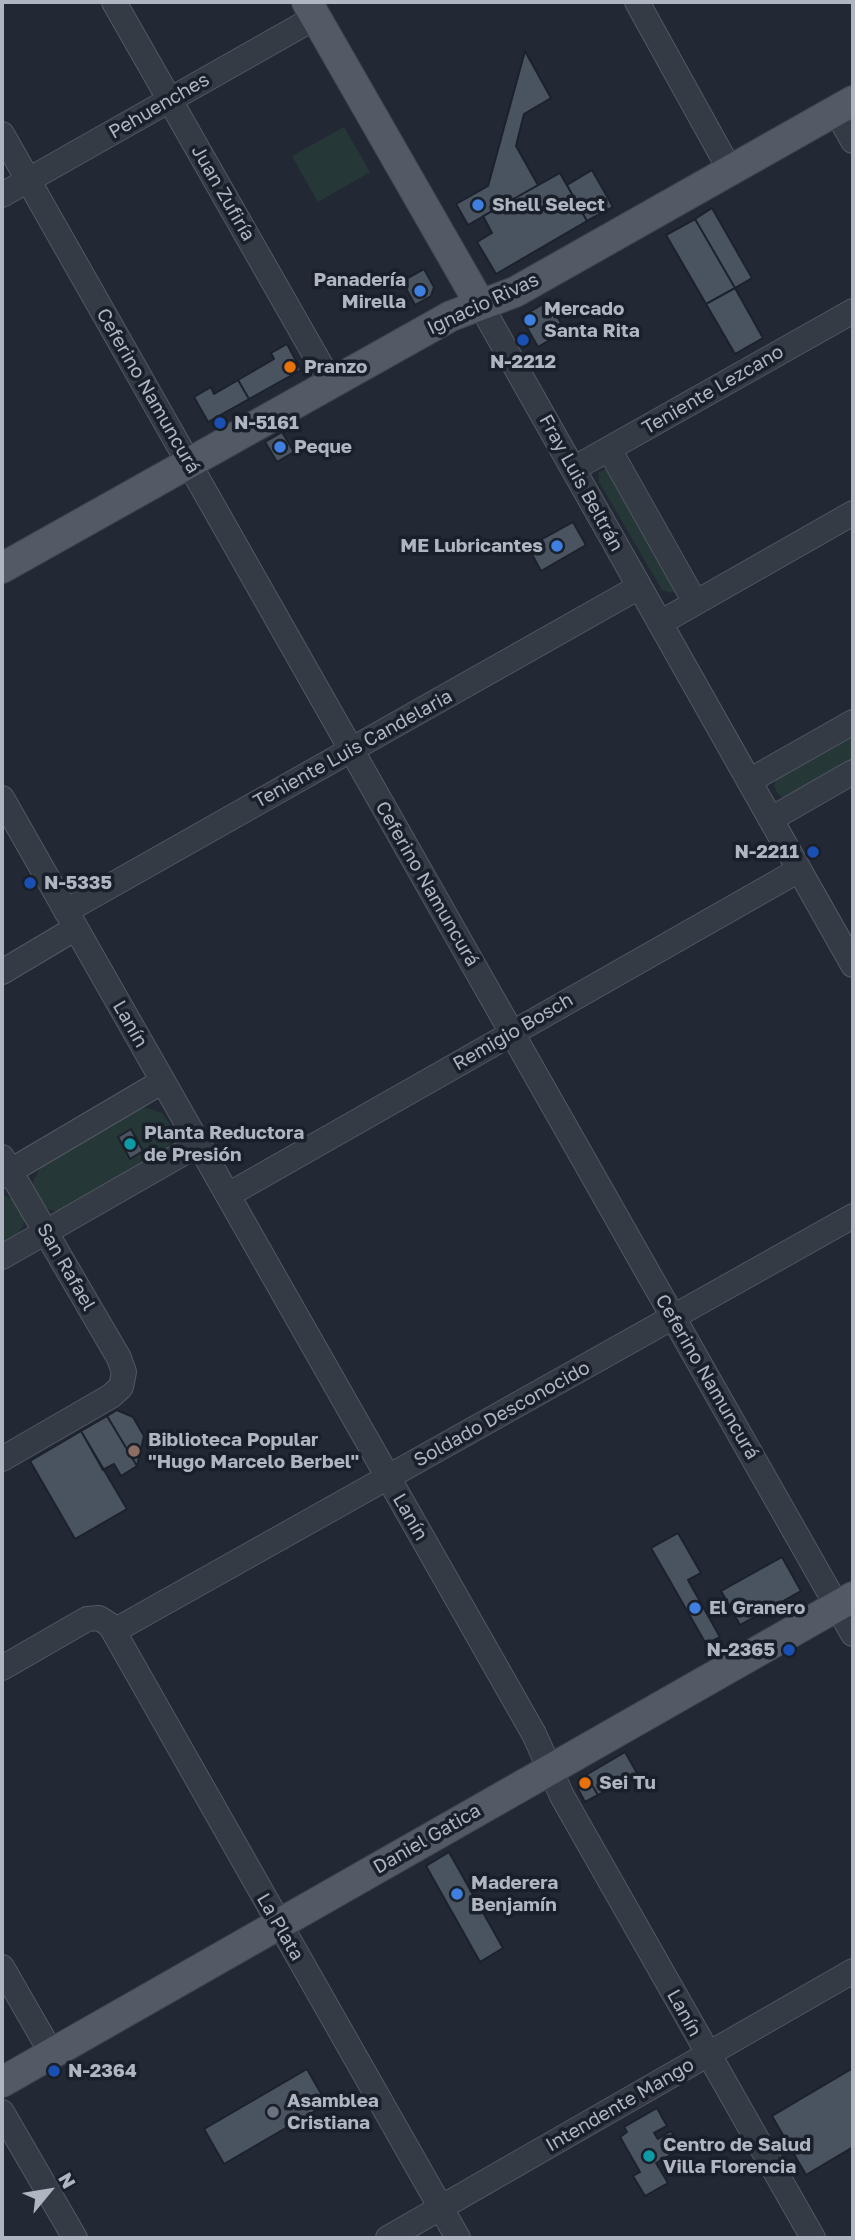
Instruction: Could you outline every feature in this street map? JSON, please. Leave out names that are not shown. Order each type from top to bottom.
[{"type":"main road","name":"Fray Luis Beltrán","points":[[311,9],[480,304]]},
{"type":"main road","name":"Ignacio Rivas","points":[[2,568],[451,316],[515,292],[845,106]]},
{"type":"main road","name":"Daniel Gatica","points":[[2,2082],[845,1602]]},
{"type":"street","name":"Juan Zufiría","points":[[114,2],[331,383]]},
{"type":"street","points":[[637,2],[730,170]]},
{"type":"street","name":"Pehuenches","points":[[2,195],[170,100],[311,9]]},
{"type":"street","points":[[845,106],[853,141]]},
{"type":"street","name":"Ceferino Namuncurá","points":[[2,134],[673,1317],[845,1602],[853,1634]]},
{"type":"street","name":"Fray Luis Beltrán","points":[[480,304],[853,965]]},
{"type":"street","name":"Teniente Lezcano","points":[[573,469],[853,311]]},
{"type":"street","points":[[609,449],[695,602]]},
{"type":"street","points":[[660,623],[853,513]]},
{"type":"street","name":"Teniente Luis Candelaria","points":[[2,972],[71,920],[351,750],[639,587]]},
{"type":"street","points":[[749,781],[853,722]]},
{"type":"street","points":[[771,819],[853,772]]},
{"type":"street","name":"Lanín","points":[[2,798],[534,1734],[549,1770],[707,2055],[813,2238]]},
{"type":"street","name":"Remigio Bosch","points":[[228,1195],[799,870]]},
{"type":"street","points":[[5,1168],[163,1081]]},
{"type":"street","points":[[2,1257],[199,1144]]},
{"type":"street","name":"San Rafael","points":[[2,1459],[111,1396],[124,1380],[119,1358],[46,1232],[5,1168]]},
{"type":"street","name":"Soldado Desconocido","points":[[2,1668],[81,1622],[107,1625],[388,1478],[853,1216]]},
{"type":"street","name":"La Plata","points":[[107,1625],[458,2238]]},
{"type":"street","points":[[2,1967],[52,2053]]},
{"type":"street","name":"Intendente Mango","points":[[388,2238],[853,1971]]},
{"type":"street","points":[[2,2112],[75,2238]]},
{"type":"shaded area","points":[[344,127],[370,172],[318,202],[292,156]]},
{"type":"shaded area","points":[[607,469],[675,590],[671,593],[662,590],[599,482],[599,472]]},
{"type":"shaded area","points":[[853,732],[853,764],[785,798],[778,794],[774,786],[777,777]]},
{"type":"shaded area","points":[[147,1108],[162,1113],[172,1127],[173,1136],[165,1152],[60,1212],[43,1208],[31,1186],[42,1164],[138,1109]]},
{"type":"shaded area","points":[[2,1195],[14,1200],[23,1214],[24,1223],[16,1239],[2,1248]]},
{"type":"building","points":[[525,51],[551,98],[524,114],[516,146],[538,185],[468,225],[456,204],[488,186]]},
{"type":"building","points":[[592,170],[613,207],[587,221],[567,185]]},
{"type":"building","points":[[560,173],[587,221],[496,274],[477,242],[492,233],[483,216]]},
{"type":"building","points":[[712,208],[752,278],[735,288],[695,219]]},
{"type":"building","points":[[695,219],[735,288],[706,304],[666,235]]},
{"type":"building","name":"Panadería Mirella","points":[[424,269],[434,287],[431,296],[415,305],[402,281]]},
{"type":"building","points":[[735,288],[763,338],[735,354],[706,304]]},
{"type":"building","points":[[548,301],[561,323],[549,330],[553,338],[538,347],[521,317]]},
{"type":"building","points":[[287,344],[301,370],[249,399],[238,380],[274,359],[271,353]]},
{"type":"building","points":[[238,380],[249,399],[208,422],[194,397],[211,387],[214,394]]},
{"type":"building","name":"Peque","points":[[282,432],[294,452],[277,462],[265,442]]},
{"type":"building","name":"ME Lubricantes","points":[[573,522],[586,545],[541,571],[528,547]]},
{"type":"building","name":"Planta Reductora de Presión","points":[[131,1129],[143,1151],[130,1159],[118,1137]]},
{"type":"building","name":"Biblioteca Popular \"Hugo Marcelo Berbel\"","points":[[117,1410],[133,1417],[144,1436],[137,1466],[107,1416]]},
{"type":"building","points":[[107,1416],[137,1466],[121,1476],[114,1464],[103,1470],[81,1431]]},
{"type":"building","points":[[81,1431],[127,1509],[75,1539],[30,1461]]},
{"type":"building","name":"El Granero","points":[[678,1533],[701,1573],[688,1580],[720,1637],[706,1644],[651,1548]]},
{"type":"building","points":[[782,1557],[801,1591],[740,1625],[721,1591]]},
{"type":"building","points":[[625,1752],[637,1773],[598,1795],[586,1775]]},
{"type":"building","name":"Sei Tu","points":[[586,1775],[598,1795],[585,1802],[578,1789],[580,1778]]},
{"type":"building","name":"Maderera Benjamín","points":[[449,1852],[503,1948],[480,1962],[426,1866]]},
{"type":"building","points":[[853,2068],[853,2147],[806,2175],[772,2116]]},
{"type":"building","name":"Asamblea Cristiana","points":[[307,2069],[327,2104],[224,2164],[204,2129]]},
{"type":"building","name":"Centro de Salud Villa Florencia","points":[[657,2108],[667,2126],[654,2133],[658,2139],[671,2131],[681,2149],[656,2163],[668,2183],[645,2196],[633,2176],[640,2172],[620,2137],[627,2132],[624,2127]]},
{"type":"place","name":"Shell Select","points":[[478,205]]},
{"type":"place","name":"Panadería Mirella","points":[[420,291]]},
{"type":"place","name":"Mercado Santa Rita","points":[[530,320]]},
{"type":"place","name":"N-2212","points":[[523,340]]},
{"type":"place","name":"Pranzo","points":[[290,367]]},
{"type":"place","name":"N-5161","points":[[220,423]]},
{"type":"place","name":"Peque","points":[[280,447]]},
{"type":"place","name":"ME Lubricantes","points":[[557,546]]},
{"type":"place","name":"N-2211","points":[[813,852]]},
{"type":"place","name":"N-5335","points":[[30,883]]},
{"type":"place","name":"Planta Reductora de Presión","points":[[130,1144]]},
{"type":"place","name":"Biblioteca Popular \"Hugo Marcelo Berbel\"","points":[[134,1451]]},
{"type":"place","name":"El Granero","points":[[695,1608]]},
{"type":"place","name":"N-2365","points":[[789,1650]]},
{"type":"place","name":"Sei Tu","points":[[585,1783]]},
{"type":"place","name":"Maderera Benjamín","points":[[457,1894]]},
{"type":"place","name":"N-2364","points":[[54,2071]]},
{"type":"place","name":"Asamblea Cristiana","points":[[273,2112]]},
{"type":"place","name":"Centro de Salud Villa Florencia","points":[[649,2156]]}]
